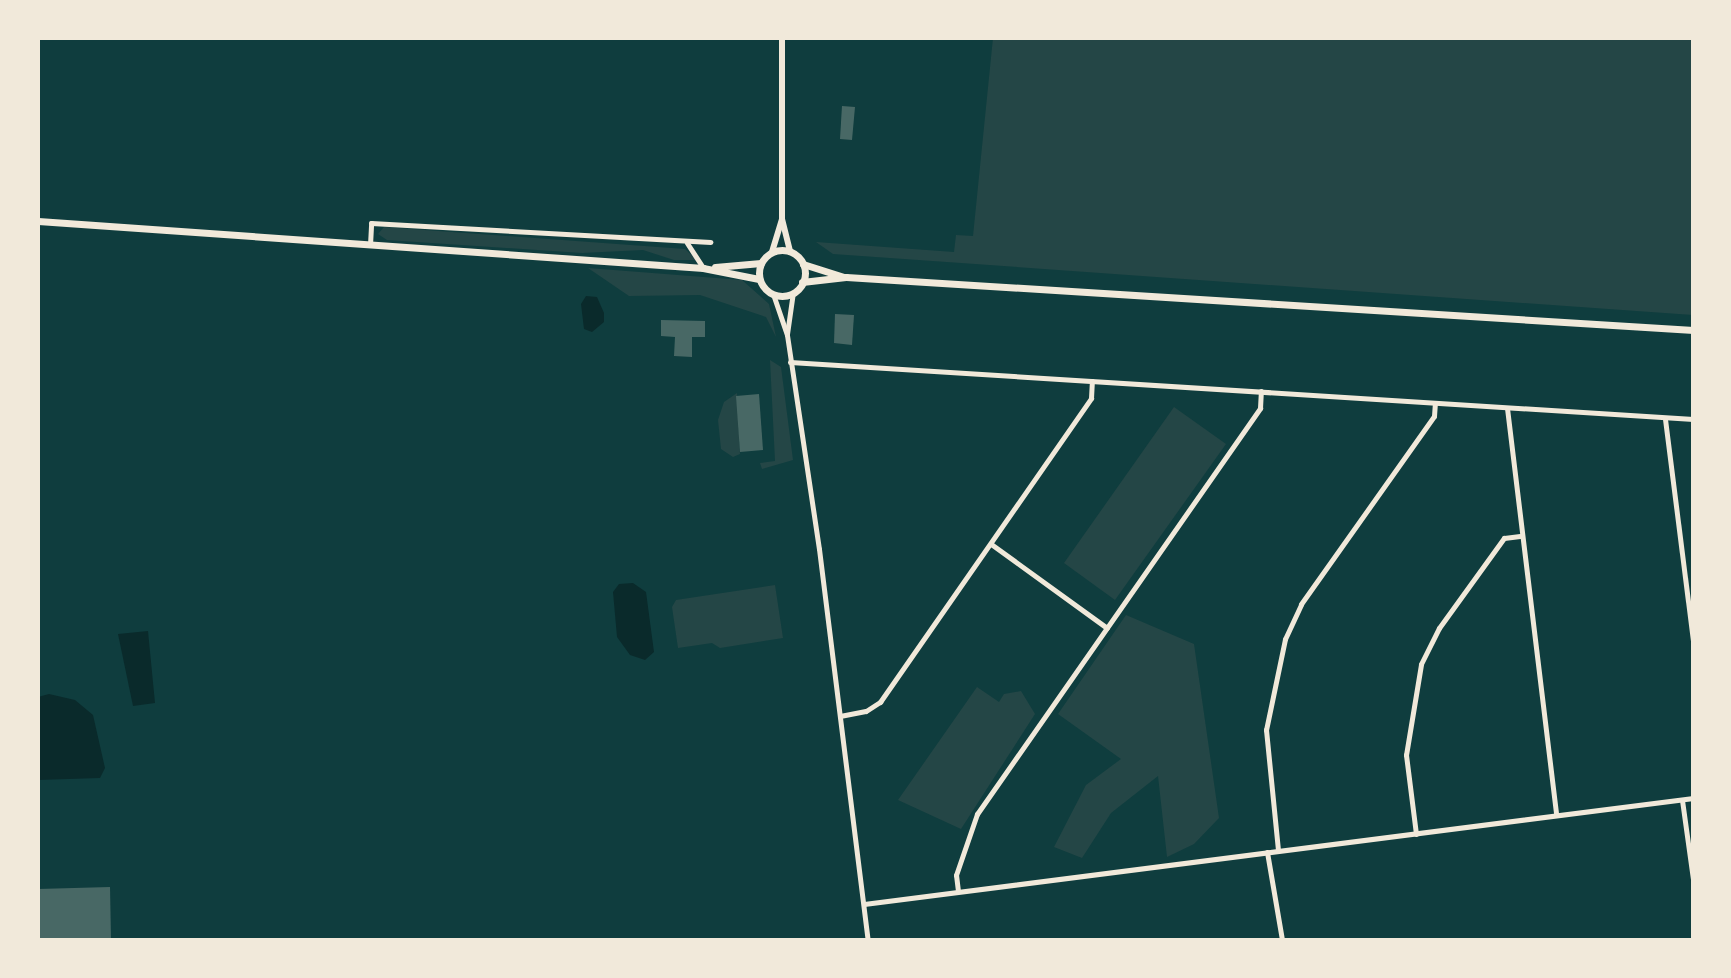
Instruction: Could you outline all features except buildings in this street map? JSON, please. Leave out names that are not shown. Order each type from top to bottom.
[{"type":"main road","points":[[38,221],[703,268],[759,279],[773,294],[793,292],[802,282],[803,264]]},
{"type":"main road","points":[[759,279],[761,263],[772,252],[790,251],[803,264],[846,277]]},
{"type":"main road","points":[[703,268],[761,263]]},
{"type":"main road","points":[[802,282],[846,277],[1693,330]]},
{"type":"street","points":[[782,38],[782,219],[790,251]]},
{"type":"street","points":[[772,252],[782,219]]},
{"type":"street","points":[[370,245],[371,223],[710,242]]},
{"type":"street","points":[[686,242],[703,268]]},
{"type":"street","points":[[787,335],[793,292]]},
{"type":"street","points":[[773,294],[787,335],[868,940]]},
{"type":"street","points":[[790,362],[1693,419]]},
{"type":"street","points":[[840,716],[866,711],[880,702],[1091,398],[1092,381]]},
{"type":"street","points":[[958,891],[956,875],[977,814],[1260,408],[1261,391]]},
{"type":"street","points":[[1278,850],[1266,730],[1285,639],[1301,604],[1434,416],[1435,403]]},
{"type":"street","points":[[1507,408],[1520,536],[1556,814]]},
{"type":"street","points":[[1665,419],[1693,640]]},
{"type":"street","points":[[1416,834],[1406,755],[1421,664],[1439,628],[1504,538],[1520,536]]},
{"type":"street","points":[[990,544],[1107,628]]},
{"type":"street","points":[[864,904],[1693,798]]},
{"type":"street","points":[[1682,800],[1693,879]]},
{"type":"street","points":[[1267,852],[1282,940]]},
{"type":"shaded area","points":[[993,38],[1693,38],[1693,315],[833,254],[816,242],[954,252],[956,235],[973,236]]},
{"type":"shaded area","points":[[384,227],[685,249],[697,260],[674,260],[643,250],[582,253],[387,240],[378,234]]},
{"type":"shaded area","points":[[588,268],[742,280],[769,304],[776,337],[766,317],[700,295],[629,296]]},
{"type":"shaded area","points":[[586,296],[597,297],[604,313],[604,322],[592,332],[584,329],[581,304]]},
{"type":"shaded area","points":[[770,360],[781,367],[793,460],[762,469],[760,463],[775,461]]},
{"type":"shaded area","points":[[737,393],[740,454],[733,457],[721,449],[718,420],[724,402]]},
{"type":"shaded area","points":[[1174,407],[1226,444],[1115,600],[1064,563]]},
{"type":"shaded area","points":[[633,583],[646,592],[654,652],[645,660],[630,655],[617,637],[613,592],[619,584]]},
{"type":"shaded area","points":[[775,585],[783,638],[720,648],[712,643],[678,648],[672,607],[676,600]]},
{"type":"shaded area","points":[[1126,615],[1194,644],[1219,818],[1194,844],[1167,857],[1158,776],[1111,813],[1082,858],[1054,847],[1086,785],[1121,759],[1058,714]]},
{"type":"shaded area","points":[[148,631],[155,703],[133,706],[118,634]]},
{"type":"shaded area","points":[[977,687],[999,702],[1004,694],[1021,691],[1035,714],[961,829],[898,800]]},
{"type":"shaded area","points":[[49,694],[75,700],[93,715],[105,768],[100,778],[38,780],[38,697]]}]
